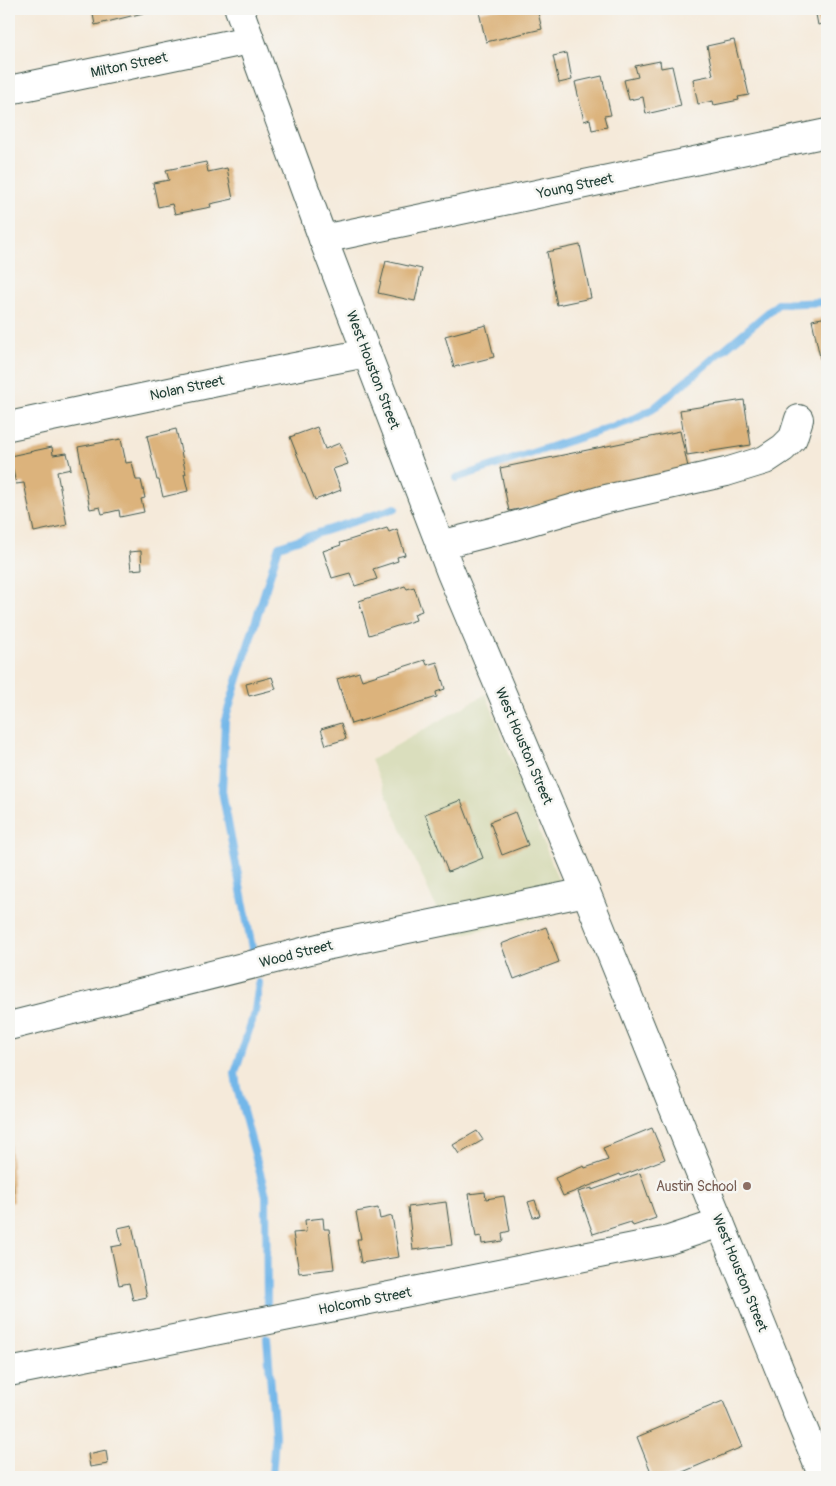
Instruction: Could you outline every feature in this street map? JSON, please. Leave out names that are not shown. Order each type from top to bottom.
[{"type":"street","name":"West Houston Street","points":[[239,9],[323,239],[458,592],[586,892],[823,1477]]},
{"type":"street","name":"Milton Street","points":[[9,90],[249,40]]},
{"type":"street","name":"Young Street","points":[[323,239],[827,133]]},
{"type":"street","name":"Nolan Street","points":[[9,426],[217,382],[367,353]]},
{"type":"street","points":[[440,545],[507,528],[602,500],[726,472],[765,460],[783,448],[793,438],[798,419]]},
{"type":"street","name":"Wood Street","points":[[9,1026],[330,945],[586,892]]},
{"type":"street","name":"Holcomb Street","points":[[9,1372],[669,1240],[720,1223]]},
{"type":"shaded area","points":[[486,694],[570,910],[449,937],[371,760]]},
{"type":"building","points":[[92,9],[142,9],[143,13],[95,25]]},
{"type":"building","points":[[495,9],[537,9],[542,29],[486,42],[479,12]]},
{"type":"building","points":[[815,9],[827,9],[827,23],[818,25]]},
{"type":"building","points":[[734,40],[749,95],[738,97],[739,100],[714,105],[713,101],[698,104],[693,79],[713,75],[707,46]]},
{"type":"building","points":[[567,53],[572,80],[559,83],[553,56]]},
{"type":"building","points":[[660,61],[661,68],[672,66],[681,106],[646,114],[643,97],[629,100],[624,80],[638,77],[635,66]]},
{"type":"building","points":[[602,76],[611,115],[604,116],[607,127],[592,130],[590,119],[584,121],[575,82]]},
{"type":"building","points":[[206,162],[208,172],[227,168],[233,199],[210,204],[211,207],[175,214],[172,204],[158,207],[153,183],[169,180],[166,170]]},
{"type":"building","points":[[580,245],[591,298],[557,305],[547,252]]},
{"type":"building","points":[[386,261],[422,269],[415,301],[378,293]]},
{"type":"building","points":[[827,317],[827,361],[821,362],[812,320]]},
{"type":"building","points":[[486,325],[494,357],[454,367],[445,336]]},
{"type":"building","points":[[744,400],[751,445],[687,455],[680,410]]},
{"type":"building","points":[[317,427],[325,449],[340,443],[348,464],[333,469],[341,490],[315,500],[290,437]]},
{"type":"building","points":[[176,429],[188,491],[163,497],[147,436]]},
{"type":"building","points":[[680,431],[688,467],[671,478],[509,511],[500,468]]},
{"type":"building","points":[[121,439],[126,463],[132,462],[136,480],[141,480],[145,498],[141,499],[144,512],[120,517],[119,510],[102,514],[100,507],[90,509],[78,447]]},
{"type":"building","points":[[52,447],[53,455],[67,453],[71,469],[57,472],[67,525],[34,532],[24,483],[16,484],[10,456]]},
{"type":"building","points":[[387,528],[389,532],[397,529],[405,555],[397,557],[398,561],[373,569],[377,579],[355,586],[350,573],[332,578],[323,551],[341,545],[340,543]]},
{"type":"building","points":[[141,551],[142,569],[131,570],[129,552]]},
{"type":"building","points":[[405,586],[407,589],[414,587],[422,611],[414,614],[416,620],[369,635],[359,601]]},
{"type":"building","points":[[425,660],[427,665],[437,662],[445,689],[436,692],[437,697],[351,724],[337,679],[359,672],[362,680]]},
{"type":"building","points":[[272,677],[276,689],[249,696],[246,684]]},
{"type":"building","points":[[341,723],[346,739],[326,745],[321,729]]},
{"type":"building","points":[[461,800],[483,858],[448,872],[425,814]]},
{"type":"building","points":[[515,812],[528,845],[502,855],[490,822]]},
{"type":"building","points":[[546,927],[559,962],[514,979],[501,944]]},
{"type":"building","points":[[652,1128],[665,1159],[563,1196],[555,1178],[584,1166],[585,1168],[608,1160],[603,1148]]},
{"type":"building","points":[[477,1131],[483,1140],[459,1154],[453,1145]]},
{"type":"building","points":[[9,1138],[14,1202],[9,1203]]},
{"type":"building","points":[[640,1173],[656,1218],[633,1226],[631,1222],[593,1234],[578,1192],[592,1188],[592,1190]]},
{"type":"building","points":[[485,1192],[486,1199],[504,1196],[510,1231],[502,1233],[503,1241],[482,1244],[481,1236],[476,1237],[469,1194]]},
{"type":"building","points":[[535,1200],[540,1216],[533,1217],[528,1202]]},
{"type":"building","points":[[446,1202],[452,1245],[413,1250],[408,1207]]},
{"type":"building","points":[[378,1208],[380,1219],[392,1216],[399,1257],[361,1263],[357,1239],[361,1239],[356,1212]]},
{"type":"building","points":[[323,1218],[324,1229],[329,1229],[334,1269],[299,1273],[293,1233],[306,1232],[305,1220]]},
{"type":"building","points":[[132,1225],[147,1297],[133,1300],[129,1283],[119,1285],[111,1247],[122,1245],[118,1228]]},
{"type":"building","points":[[723,1401],[742,1447],[671,1477],[653,1477],[637,1437]]},
{"type":"building","points":[[106,1450],[108,1464],[90,1467],[88,1454]]},
{"type":"waterway","points":[[456,478],[630,421],[653,409],[778,304],[827,302]]},
{"type":"waterway","points":[[252,948],[222,791],[225,720],[279,546],[395,508]]},
{"type":"waterway","points":[[259,983],[255,1011],[235,1073],[237,1088],[266,1195],[267,1307]]},
{"type":"waterway","points":[[267,1338],[275,1436],[272,1477]]},
{"type":"place","name":"Austin School","points":[[747,1186]]}]
